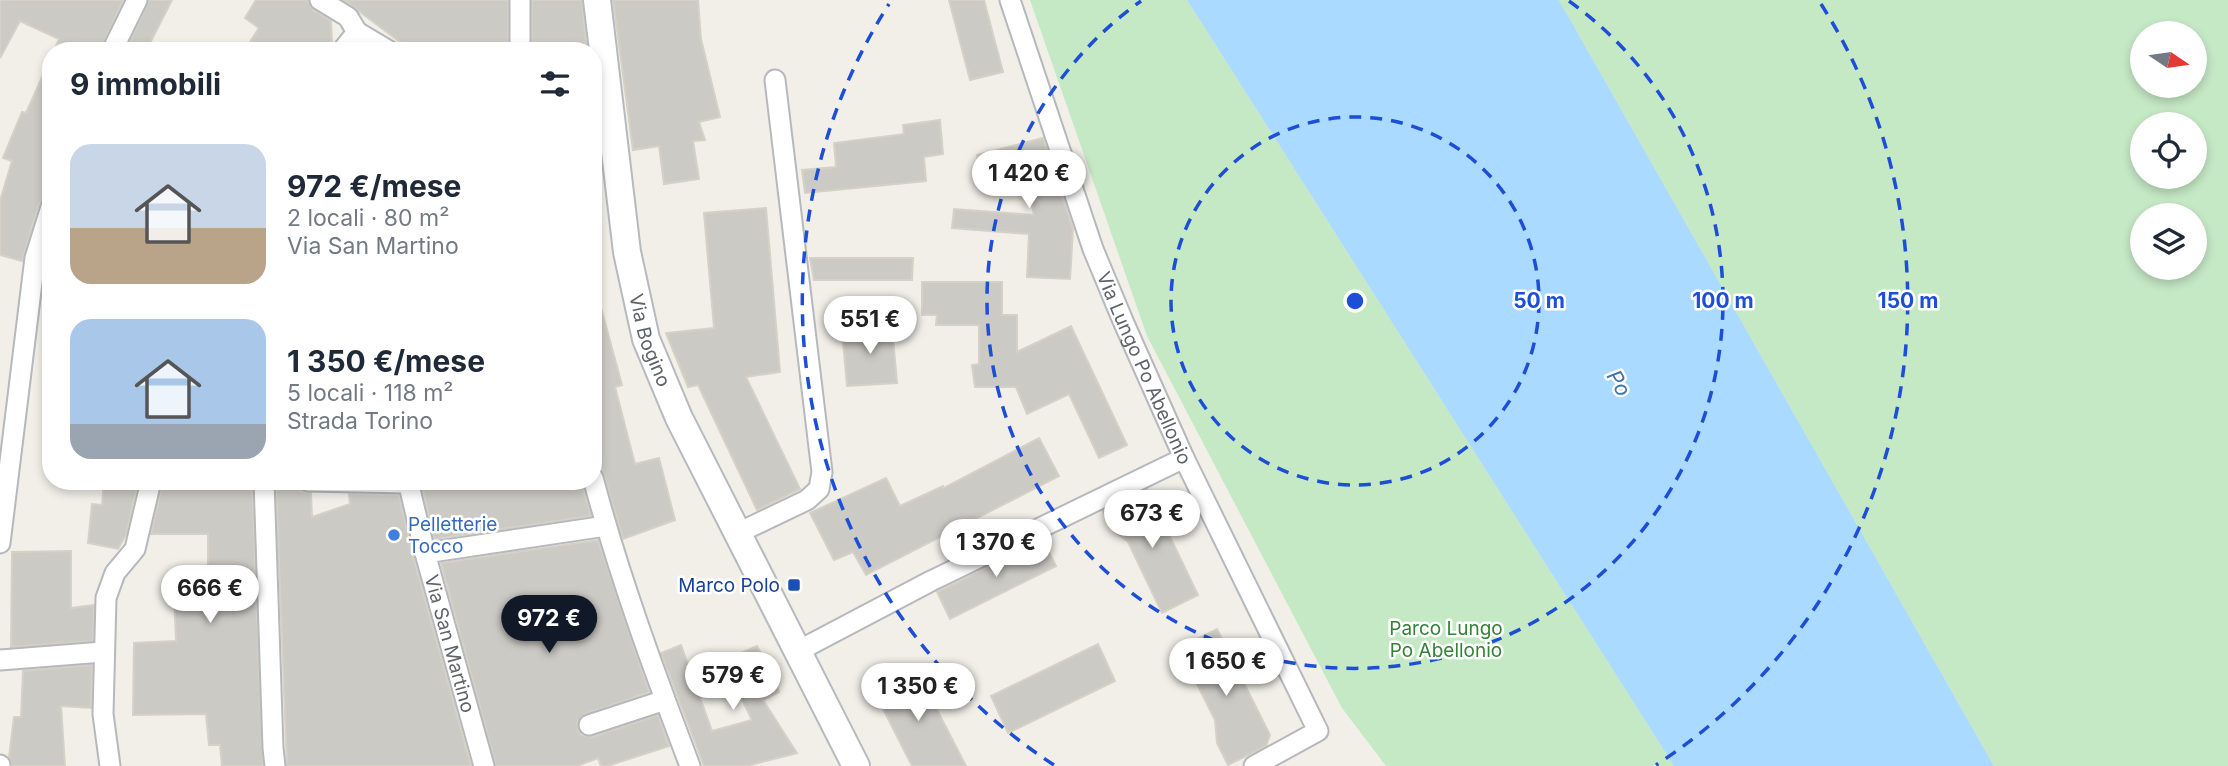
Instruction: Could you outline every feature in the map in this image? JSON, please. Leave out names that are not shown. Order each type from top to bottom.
[{"type":"main road","name":"Via Bogino","points":[[597,0],[627,252],[646,339],[680,418],[856,766]]},
{"type":"street","points":[[116,42],[137,0]]},
{"type":"street","points":[[320,0],[348,17],[357,32],[374,42]]},
{"type":"street","points":[[520,0],[520,42]]},
{"type":"street","name":"Via Lungo Po Abellonio","points":[[1010,0],[1093,250],[1184,458],[1318,731],[1254,766]]},
{"type":"street","points":[[349,42],[357,32]]},
{"type":"street","points":[[738,533],[807,500],[820,489],[822,472],[775,80]]},
{"type":"street","points":[[0,543],[4,462],[35,258],[42,236]]},
{"type":"street","points":[[798,651],[943,575],[1184,458]]},
{"type":"street","points":[[110,766],[103,714],[106,598],[115,573],[135,549],[149,490]]},
{"type":"street","points":[[264,490],[275,766]]},
{"type":"street","name":"Via San Martino","points":[[410,490],[484,766]]},
{"type":"street","points":[[596,490],[665,700],[688,760]]},
{"type":"street","points":[[425,554],[606,526]]},
{"type":"street","points":[[0,660],[103,652]]},
{"type":"street","points":[[589,725],[665,700]]},
{"type":"green space","name":"Parco Lungo Po Abellonio","points":[[1030,0],[1187,0],[1674,766],[1386,766],[1342,708],[1147,336]]},
{"type":"green space","points":[[1559,0],[2228,0],[2228,766],[1994,766]]},
{"type":"water","name":"Po","points":[[1187,0],[1559,0],[1994,766],[1674,766]]},
{"type":"building","points":[[0,0],[123,0],[104,42],[58,42],[59,39],[20,21],[0,58]]},
{"type":"building","points":[[149,0],[172,0],[151,42],[130,42]]},
{"type":"building","points":[[256,0],[308,0],[313,10],[331,21],[332,42],[250,42],[259,28],[245,18]]},
{"type":"building","points":[[344,0],[508,0],[508,42],[400,42]]},
{"type":"building","points":[[532,0],[582,0],[586,42],[532,42]]},
{"type":"building","points":[[613,0],[698,0],[701,39],[720,117],[699,122],[705,140],[693,141],[699,179],[664,184],[659,146],[633,150]]},
{"type":"building","points":[[949,0],[984,0],[1003,72],[970,80]]},
{"type":"building","points":[[42,77],[42,201],[22,261],[0,255],[0,201],[12,161],[3,158],[22,112],[26,113]]},
{"type":"building","points":[[940,120],[943,154],[924,157],[926,181],[805,193],[802,170],[836,167],[834,143],[904,134],[903,125]]},
{"type":"building","points":[[1043,138],[1073,229],[1070,279],[1027,277],[1029,234],[952,228],[954,209],[1034,215],[1024,169],[983,179],[977,155]]},
{"type":"building","points":[[766,208],[780,372],[746,377],[800,489],[757,510],[698,385],[688,387],[666,333],[714,328],[704,213]]},
{"type":"building","points":[[810,258],[913,258],[912,280],[814,280]]},
{"type":"building","points":[[922,282],[1002,282],[1002,315],[1017,315],[1017,352],[1071,326],[1127,445],[1099,458],[1069,394],[1027,414],[1016,387],[975,387],[972,365],[979,364],[979,325],[936,325],[937,315],[922,315]]},
{"type":"building","points":[[602,311],[622,385],[615,387],[635,464],[659,458],[675,520],[623,539],[602,468]]},
{"type":"building","points":[[892,327],[897,383],[847,386],[842,330]]},
{"type":"building","points":[[1039,438],[1059,476],[866,575],[853,552],[834,560],[810,513],[886,478],[900,506],[943,486],[944,488]]},
{"type":"building","points":[[1147,489],[1198,595],[1162,613],[1128,542],[1114,531],[1103,511]]},
{"type":"building","points":[[103,490],[136,490],[126,535],[118,549],[88,543],[92,504],[102,505]]},
{"type":"building","points":[[161,490],[252,490],[263,766],[222,766],[220,745],[209,745],[206,714],[133,715],[134,643],[176,641],[174,593],[208,590],[208,534],[151,534]]},
{"type":"building","points":[[276,490],[311,493],[312,517],[350,504],[349,494],[399,495],[413,556],[471,766],[287,766]]},
{"type":"building","points":[[423,490],[584,490],[591,516],[434,539]]},
{"type":"building","points":[[598,540],[649,692],[585,714],[577,722],[578,729],[581,735],[592,737],[658,715],[669,746],[607,766],[601,766],[598,758],[577,766],[496,766],[441,563]]},
{"type":"building","points":[[1043,540],[1056,566],[950,619],[937,592]]},
{"type":"building","points":[[71,551],[71,608],[94,605],[93,641],[11,647],[12,552]]},
{"type":"building","points":[[1217,629],[1270,735],[1266,746],[1228,765],[1217,743],[1215,720],[1179,648]]},
{"type":"building","points":[[1098,644],[1115,681],[1008,733],[991,696]]},
{"type":"building","points":[[681,645],[712,731],[752,720],[723,661],[757,646],[763,657],[766,656],[779,692],[763,700],[797,753],[746,766],[704,766],[661,653]]},
{"type":"building","points":[[92,665],[91,708],[61,706],[65,766],[12,766],[9,757],[14,717],[21,717],[23,671]]},
{"type":"building","points":[[916,669],[966,766],[912,766],[874,691]]},
{"type":"place","name":"Pelletterie Tocco","points":[[394,535]]},
{"type":"place","name":"Marco Polo","points":[[794,585]]}]
